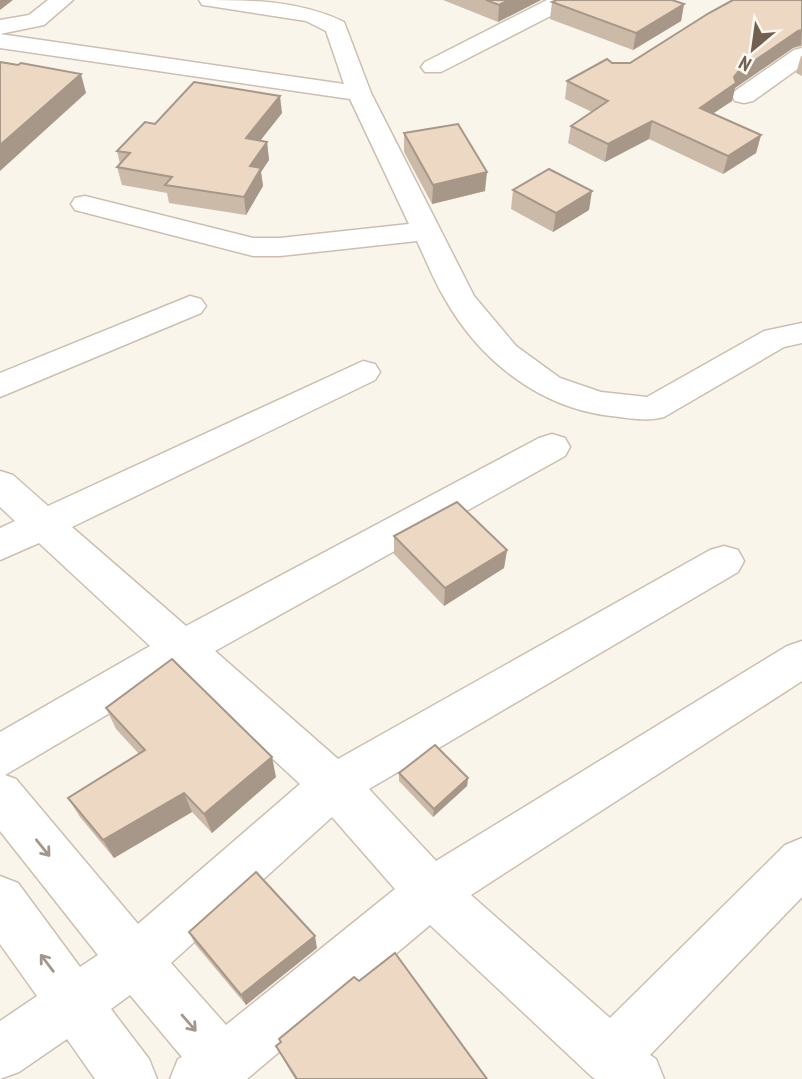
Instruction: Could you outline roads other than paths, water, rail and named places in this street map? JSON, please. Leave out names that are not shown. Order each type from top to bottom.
[{"type":"street","points":[[0,27],[36,20],[62,0]]},
{"type":"street","points":[[209,0],[312,15],[336,27],[359,93],[460,299],[504,354],[548,386],[598,403],[652,409],[775,338],[802,333]]},
{"type":"street","points":[[433,67],[564,0]]},
{"type":"street","points":[[0,41],[359,93]]},
{"type":"street","points":[[744,96],[802,55]]},
{"type":"street","points":[[85,204],[253,247],[281,247],[427,231]]},
{"type":"street","points":[[0,386],[190,306]]},
{"type":"street","points":[[0,545],[363,372]]},
{"type":"street","points":[[0,756],[181,649],[552,447]]},
{"type":"street","points":[[0,485],[42,526],[334,785],[431,892],[623,1068],[802,862]]},
{"type":"street","points":[[0,1053],[135,961],[334,785],[723,561]]},
{"type":"street","points":[[0,795],[135,961],[211,1071],[431,892],[802,659]]},
{"type":"street","points":[[0,901],[129,1079]]}]
